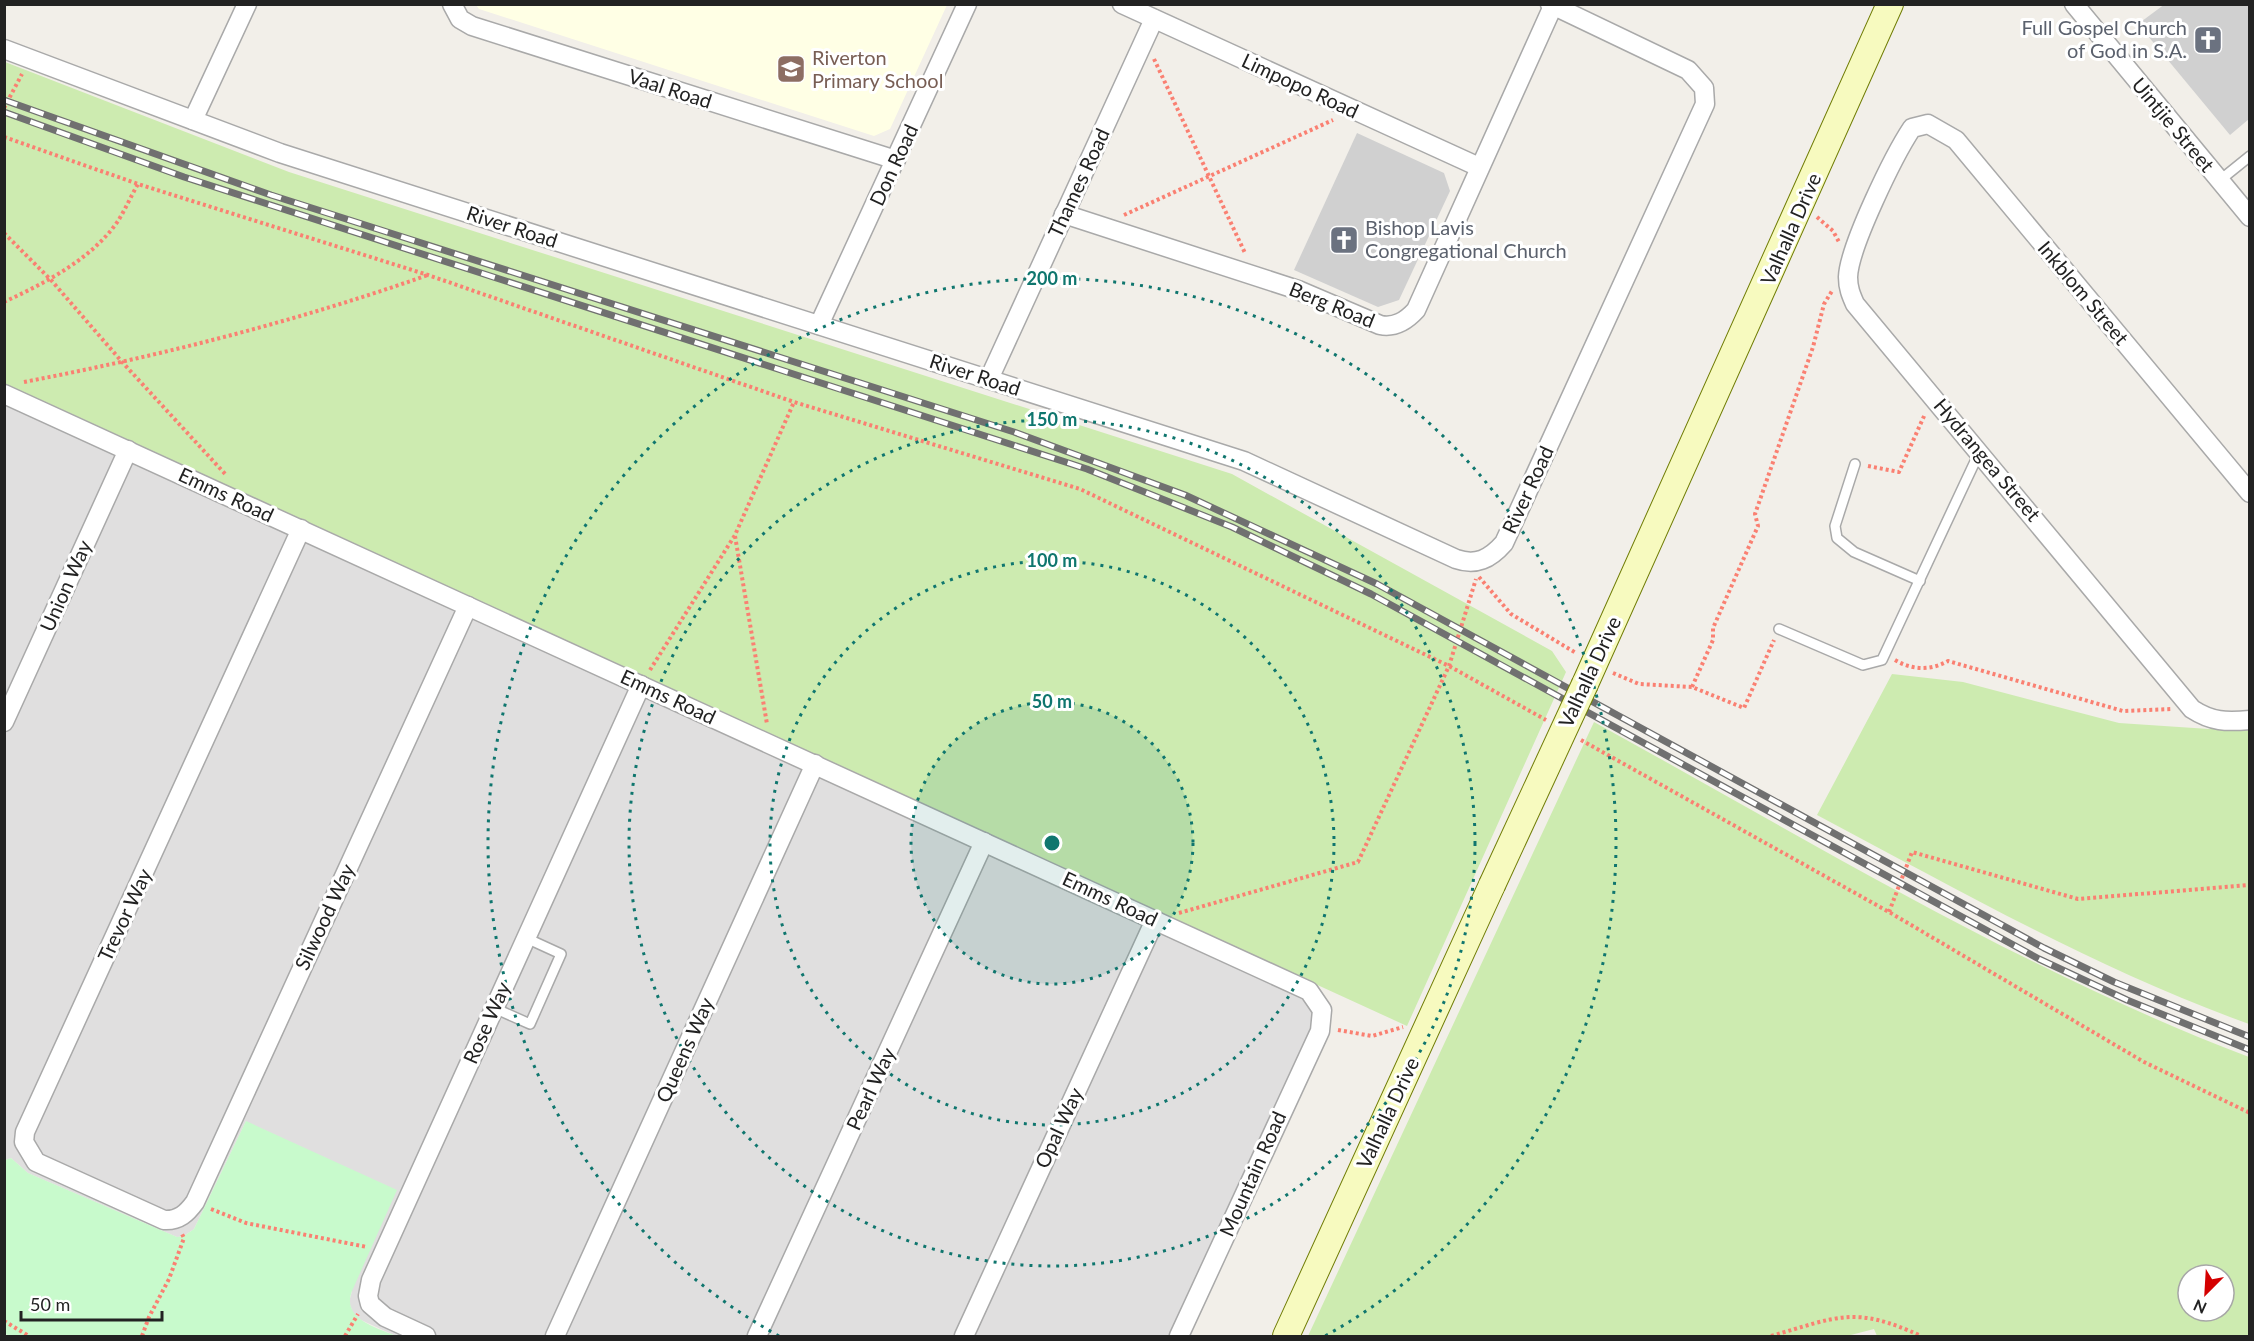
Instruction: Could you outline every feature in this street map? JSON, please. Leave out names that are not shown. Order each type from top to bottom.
[{"type":"main road","name":"Valhalla Drive","points":[[1286,1336],[1585,684],[1890,4]]},
{"type":"street","points":[[193,120],[247,4]]},
{"type":"street","name":"Vaal Road","points":[[452,4],[460,19],[472,26],[896,160]]},
{"type":"street","name":"Don Road","points":[[819,325],[967,4]]},
{"type":"street","name":"Limpopo Road","points":[[1122,4],[1479,167]]},
{"type":"street","name":"Uintjie Street","points":[[2074,4],[2250,217]]},
{"type":"street","name":"River Road","points":[[4,49],[280,153],[1244,461],[1456,559],[1474,563],[1480,568],[1504,543],[1705,104],[1704,88],[1688,70],[1552,5]]},
{"type":"street","name":"Berg Road","points":[[1064,214],[1298,290],[1380,325],[1389,327],[1400,323],[1416,310],[1552,5]]},
{"type":"street","name":"Thames Road","points":[[989,379],[1154,19]]},
{"type":"street","name":"Inkblom Street","points":[[1850,269],[1880,189],[1905,138],[1912,128],[1928,124],[1956,140],[2250,493]]},
{"type":"street","name":"Hydrangea Street","points":[[1850,269],[1849,291],[1855,304],[1980,450],[2192,709],[2216,722],[2250,720]]},
{"type":"street","name":"Emms Road","points":[[8,396],[1302,986],[1315,996],[1322,1017]]},
{"type":"street","name":"Union Way","points":[[4,722],[128,450]]},
{"type":"street","name":"Trevor Way","points":[[174,1221],[164,1220],[36,1162],[24,1142],[25,1132],[301,529]]},
{"type":"street","name":"Silwood Way","points":[[174,1221],[189,1211],[195,1202],[468,606]]},
{"type":"street","name":"Rose Way","points":[[370,1304],[368,1296],[371,1280],[641,685]]},
{"type":"street","name":"Queens Way","points":[[555,1336],[815,764]]},
{"type":"street","name":"Pearl Way","points":[[758,1336],[984,842]]},
{"type":"street","name":"Opal Way","points":[[963,1336],[1155,920]]},
{"type":"street","name":"Mountain Road","points":[[1179,1336],[1322,1017]]},
{"type":"street","points":[[370,1304],[385,1317],[426,1336]]},
{"type":"lane","points":[[2219,181],[2250,156]]},
{"type":"lane","points":[[1779,629],[1863,665],[1882,660],[1980,450]]},
{"type":"lane","points":[[1855,464],[1835,526],[1837,538],[1854,552],[1920,581]]},
{"type":"lane","points":[[494,1008],[530,1024],[561,954],[526,938]]},
{"type":"path","points":[[1143,44],[1153,56],[1209,176],[1249,263],[1250,275]]},
{"type":"path","points":[[4,108],[29,58]]},
{"type":"path","points":[[1104,227],[1209,176],[1336,119],[1345,106]]},
{"type":"path","points":[[4,137],[138,184],[428,275],[794,402],[1080,489],[1449,666],[1554,725]]},
{"type":"path","points":[[4,302],[51,280],[93,247],[117,222],[138,184]]},
{"type":"path","points":[[1692,687],[1713,640],[1713,628],[1758,526],[1755,514],[1813,347],[1824,304],[1850,269],[1833,231],[1817,217]]},
{"type":"path","points":[[4,233],[51,280],[123,363],[225,473],[250,507]]},
{"type":"path","points":[[8,396],[20,383],[123,363],[365,297],[428,275]]},
{"type":"path","points":[[641,685],[735,535],[794,402]]},
{"type":"path","points":[[1855,464],[1899,472],[1925,415],[1938,402]]},
{"type":"path","points":[[735,535],[771,744]]},
{"type":"path","points":[[1480,568],[1511,614],[1579,655]]},
{"type":"path","points":[[1155,920],[1358,862],[1449,666],[1480,568]]},
{"type":"path","points":[[1612,672],[1639,684],[1692,687],[1744,708],[1779,629]]},
{"type":"path","points":[[1886,655],[1906,666],[1934,669],[1948,661],[2123,711],[2192,709]]},
{"type":"path","points":[[1575,736],[1889,912],[2144,1062],[2250,1113]]},
{"type":"path","points":[[1889,912],[1912,852],[2078,899],[2250,885]]},
{"type":"path","points":[[1322,1017],[1372,1036],[1401,1027],[1410,1028]]},
{"type":"path","points":[[195,1202],[246,1223],[356,1247],[386,1247]]},
{"type":"path","points":[[142,1336],[149,1317],[169,1279],[184,1238],[174,1221]]},
{"type":"path","points":[[345,1336],[354,1317],[370,1304]]},
{"type":"path","points":[[1771,1336],[1840,1316],[1859,1315],[1893,1323],[1921,1336]]},
{"type":"path","points":[[4,1321],[29,1336]]},
{"type":"shaded area","points":[[2165,4],[2249,5],[2249,119],[2230,135],[2138,24]]},
{"type":"shaded area","name":"Riverton Primary School","points":[[476,5],[947,5],[890,129],[874,136],[479,9]]},
{"type":"shaded area","points":[[1357,133],[1444,173],[1450,191],[1399,300],[1378,307],[1294,270]]},
{"type":"shaded area","points":[[5,393],[1302,986],[1322,1010],[1181,1336],[396,1336],[361,1320],[353,1313],[349,1302],[352,1291],[246,1121],[194,1229],[184,1236],[177,1237],[28,1173],[11,1158],[5,1160]]},
{"type":"green space","points":[[5,62],[289,172],[1232,474],[1552,651],[1566,672],[1407,1026],[5,384]]},
{"type":"green space","points":[[1892,674],[1963,682],[2119,723],[2209,729],[2249,728],[2249,1024],[2193,1003],[2083,954],[1817,815]]},
{"type":"green space","points":[[1594,722],[1835,857],[1998,944],[2080,985],[2249,1057],[2249,1336],[1877,1336],[1874,1329],[1847,1336],[1308,1336]]},
{"type":"green space","points":[[246,1121],[397,1190],[352,1291],[350,1301],[352,1309],[363,1321],[396,1336],[11,1336],[5,1334],[5,1160],[11,1158],[28,1173],[177,1237],[184,1236],[194,1229]]},
{"type":"railway","points":[[4,100],[271,195],[1014,432],[1185,495],[1377,584],[2044,948],[2114,982],[2250,1037]]},
{"type":"railway","points":[[4,112],[184,177],[1087,469],[1232,527],[1371,594],[2039,959],[2127,1000],[2250,1050]]},
{"type":"place","name":"Full Gospel Church of God in S.A.","points":[[2208,40]]},
{"type":"place","name":"Riverton Primary School","points":[[791,69]]},
{"type":"place","name":"Bishop Lavis Congregational Church","points":[[1344,240]]}]
